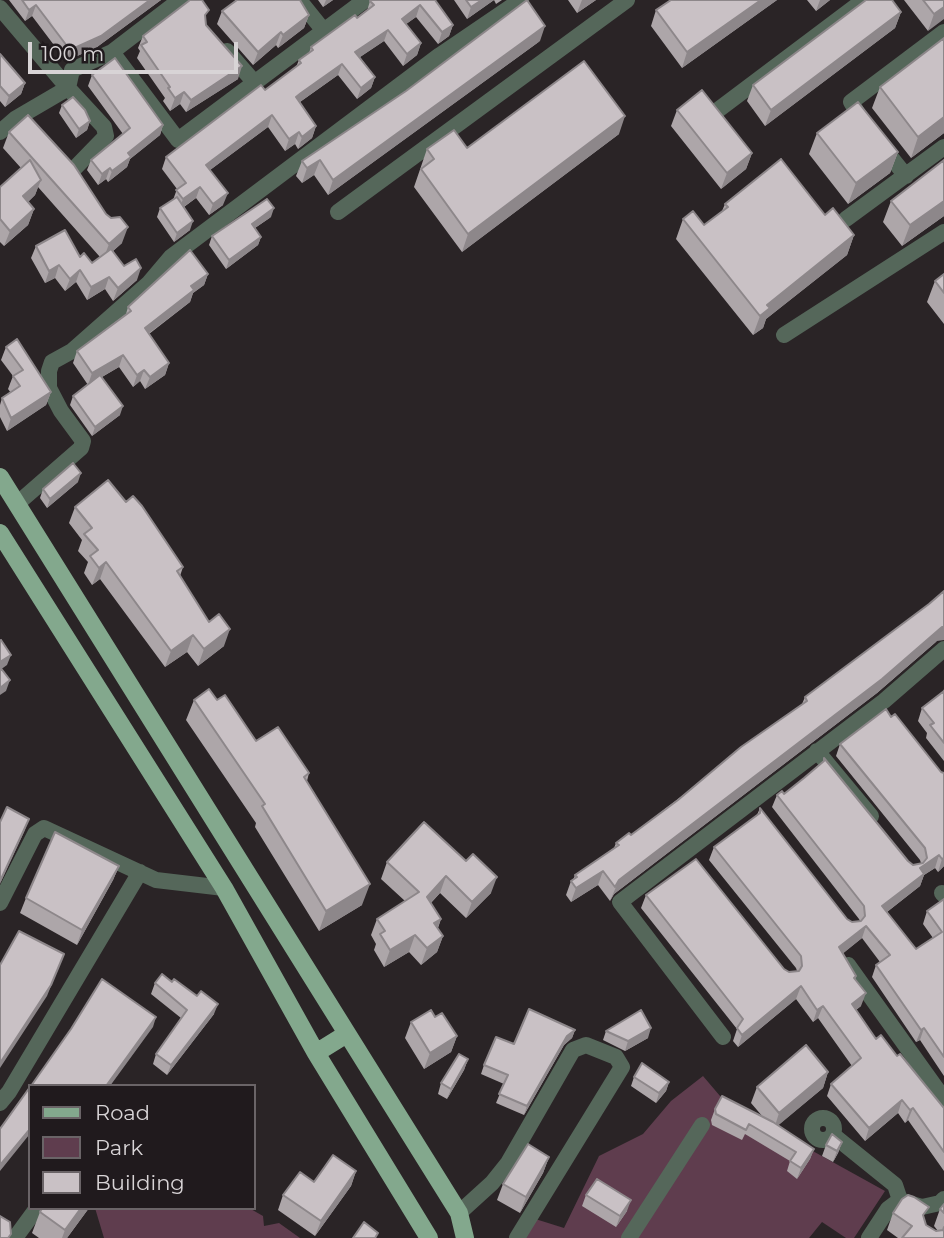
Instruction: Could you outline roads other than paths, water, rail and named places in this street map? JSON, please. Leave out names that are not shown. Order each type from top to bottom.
[{"type":"main road","points":[[0,477],[345,1035],[459,1213],[465,1238]]},
{"type":"main road","points":[[0,533],[224,888],[316,1053],[429,1238]]},
{"type":"main road","points":[[316,1053],[345,1035]]},
{"type":"street","points":[[10,0],[0,8],[104,127],[106,136],[73,171]]},
{"type":"street","points":[[0,132],[15,119],[68,88],[72,70],[112,52],[180,0]]},
{"type":"street","points":[[299,0],[324,31]]},
{"type":"street","points":[[112,52],[178,140],[365,0]]},
{"type":"street","points":[[18,503],[81,448],[83,441],[61,411],[49,388],[48,371],[52,362],[72,351],[140,291],[171,257],[440,55],[521,0]]},
{"type":"street","points":[[338,212],[626,0]]},
{"type":"street","points":[[714,113],[864,0]]},
{"type":"street","points":[[906,176],[851,107],[850,102],[944,32]]},
{"type":"street","points":[[219,41],[255,83]]},
{"type":"street","points":[[846,219],[944,147]]},
{"type":"street","points":[[784,335],[944,232]]},
{"type":"street","points":[[723,1037],[620,902],[692,855],[757,805],[817,751],[887,706],[944,650]]},
{"type":"street","points":[[817,751],[878,825]]},
{"type":"street","points":[[0,903],[35,834],[44,828],[156,880],[224,888]]},
{"type":"street","points":[[0,1103],[140,872]]},
{"type":"street","points":[[848,965],[944,1099]]},
{"type":"street","points":[[459,1213],[492,1184],[508,1163],[573,1050],[586,1045],[616,1058],[622,1067],[517,1238]]},
{"type":"street","points":[[629,1238],[702,1125]]},
{"type":"street","points":[[832,1135],[895,1185],[900,1200]]},
{"type":"street","points":[[900,1200],[922,1207],[940,1203],[944,1199]]},
{"type":"street","points":[[869,1238],[888,1209],[900,1200]]},
{"type":"street","points":[[15,1238],[36,1210]]}]
